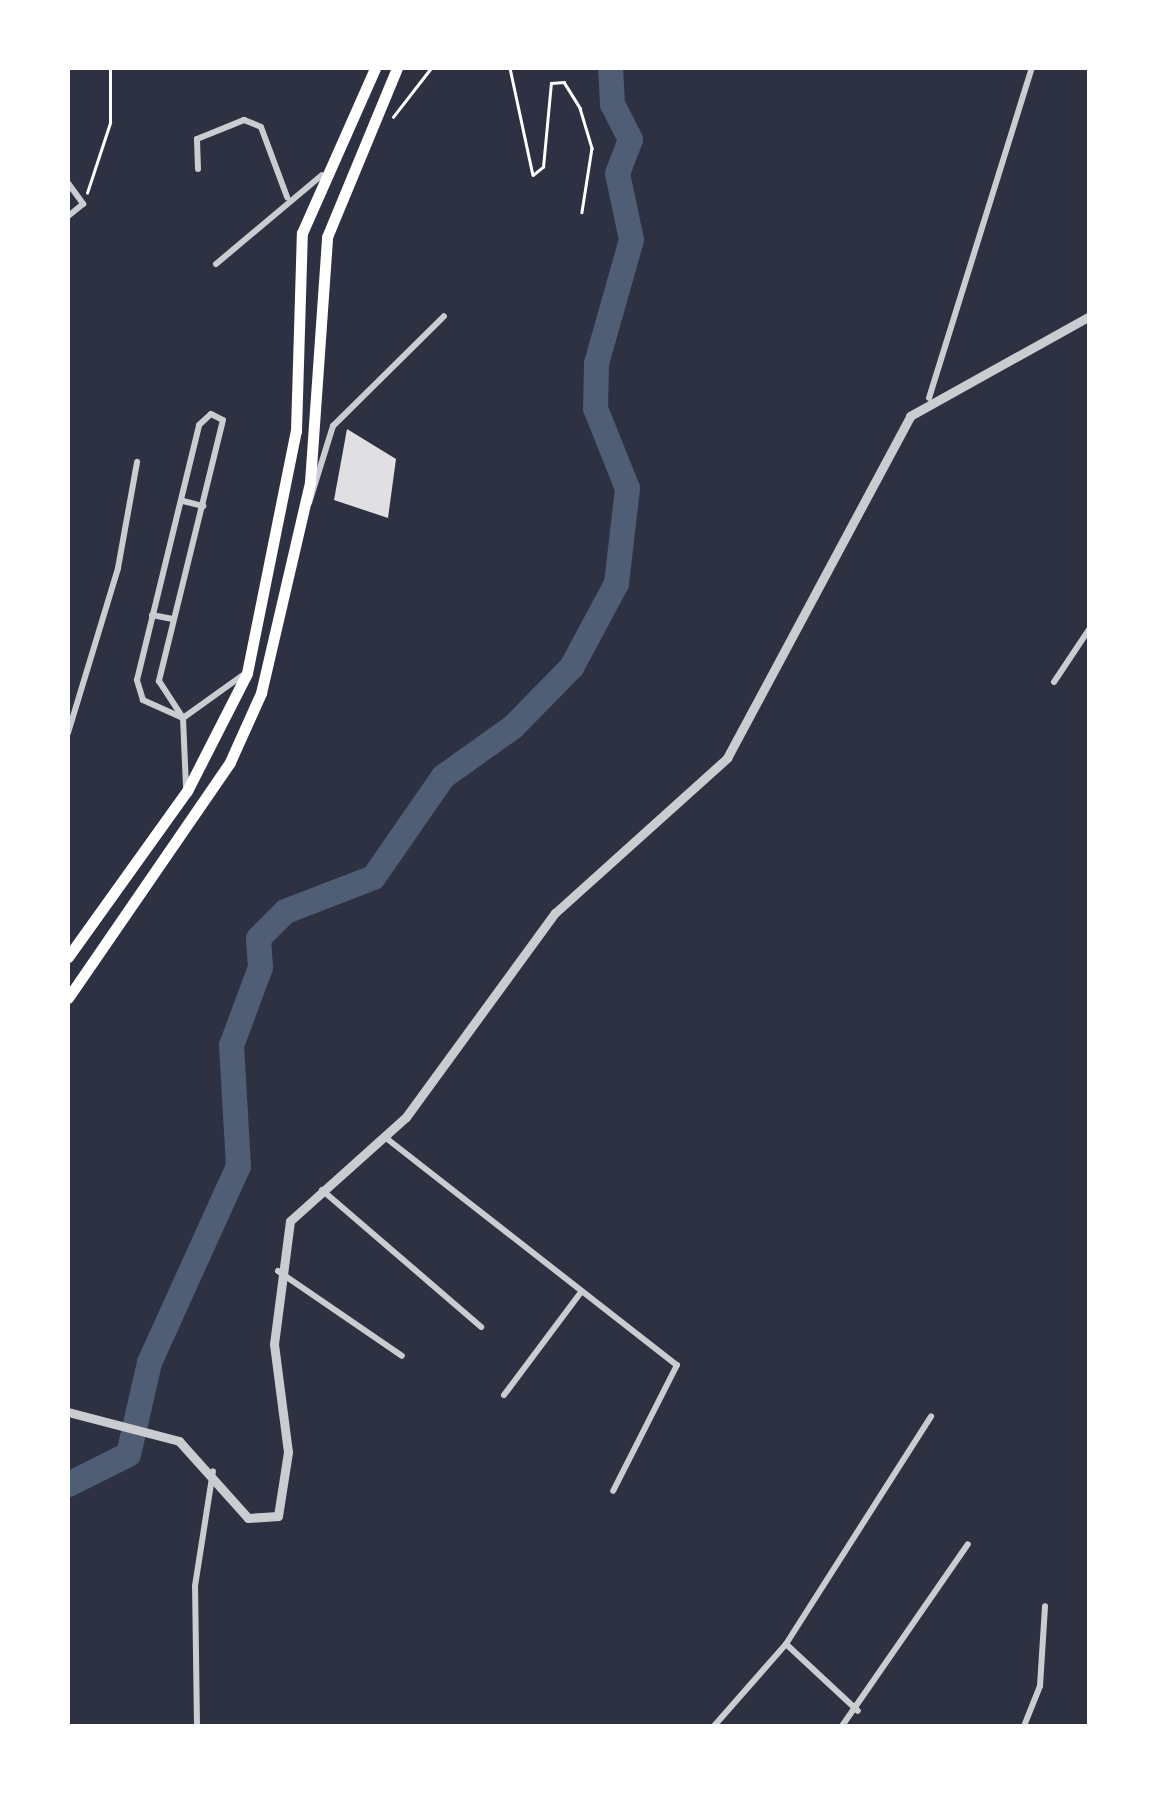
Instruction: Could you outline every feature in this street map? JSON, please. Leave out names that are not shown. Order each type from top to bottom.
[{"type":"main road","points":[[68,957],[186,791],[247,673],[296,431],[302,233],[322,175],[374,68]]},
{"type":"main road","points":[[68,998],[230,762],[273,654],[304,513],[328,237],[397,68]]},
{"type":"street","points":[[929,398],[1032,68]]},
{"type":"street","points":[[198,169],[197,139],[244,120],[261,128],[287,197]]},
{"type":"street","points":[[216,264],[265,230],[287,197],[322,175]]},
{"type":"street","points":[[68,183],[84,204],[68,216]]},
{"type":"street","points":[[304,513],[333,426],[444,316]]},
{"type":"street","points":[[68,1412],[157,1431],[213,1471],[248,1518],[278,1516],[288,1452],[275,1367],[278,1270],[290,1220],[386,1138],[555,913],[727,758],[910,416],[929,398],[1090,316]]},
{"type":"street","points":[[183,718],[137,692],[198,430],[215,415],[223,420],[159,680],[183,718],[186,791]]},
{"type":"street","points":[[198,430],[218,437]]},
{"type":"street","points":[[68,733],[118,568],[137,462]]},
{"type":"street","points":[[183,501],[203,506]]},
{"type":"street","points":[[152,615],[173,620]]},
{"type":"street","points":[[1054,682],[1090,628]]},
{"type":"street","points":[[183,718],[247,673]]},
{"type":"street","points":[[386,1138],[677,1364],[613,1491]]},
{"type":"street","points":[[322,1189],[481,1326]]},
{"type":"street","points":[[278,1270],[402,1356]]},
{"type":"street","points":[[504,1394],[581,1292]]},
{"type":"street","points":[[714,1726],[786,1644],[931,1416]]},
{"type":"street","points":[[197,1726],[195,1586],[213,1471]]},
{"type":"street","points":[[842,1726],[858,1711],[968,1544]]},
{"type":"street","points":[[1024,1726],[1040,1686],[1045,1606]]},
{"type":"street","points":[[786,1644],[858,1711]]},
{"type":"path","points":[[84,204],[110,123],[110,68]]},
{"type":"path","points":[[370,132],[402,111],[431,68]]},
{"type":"path","points":[[510,68],[533,175],[543,167],[551,82],[564,82],[580,108],[592,148],[582,212]]},
{"type":"building","points":[[347,429],[396,459],[388,518],[334,500]]},
{"type":"waterway","points":[[68,1484],[128,1454],[149,1362],[238,1166],[231,1045],[260,967],[258,938],[285,911],[373,877],[443,776],[512,727],[571,667],[616,583],[627,488],[595,408],[596,363],[631,239],[617,173],[630,139],[612,104],[610,68]]}]
